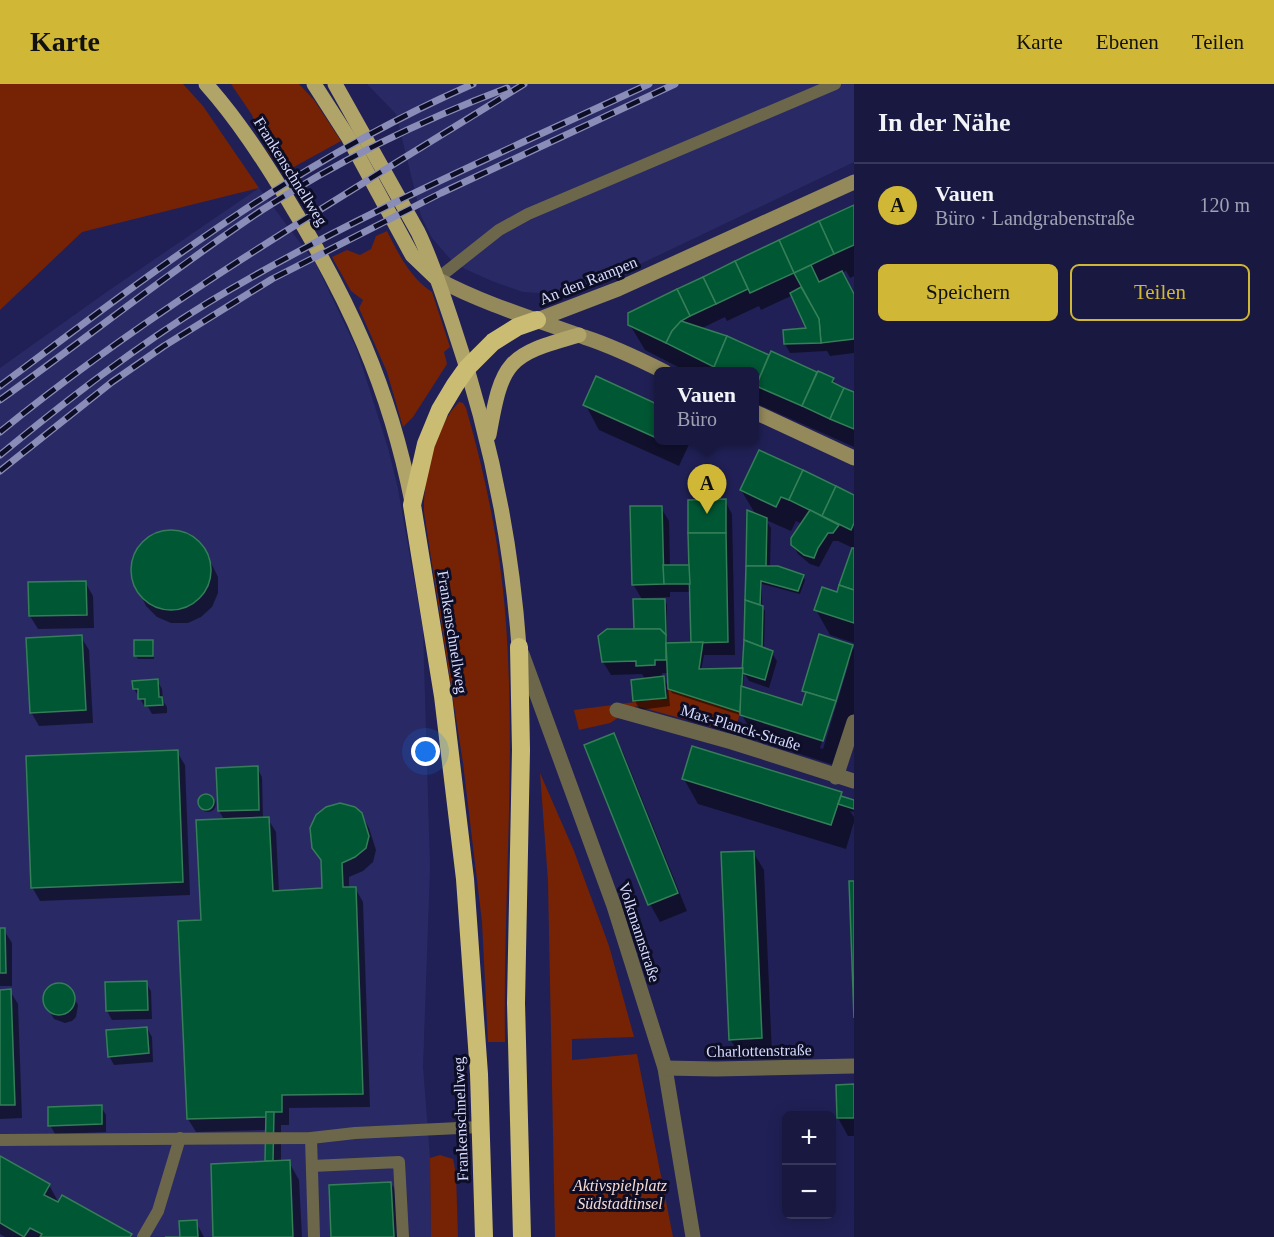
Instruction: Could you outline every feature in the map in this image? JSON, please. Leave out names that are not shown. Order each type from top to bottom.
[{"type":"highway","points":[[412,505],[423,452],[430,433],[440,410],[468,368],[484,350],[504,334],[537,320]]},
{"type":"highway","name":"Frankenschnellweg","points":[[412,505],[443,696],[465,879],[475,1010],[484,1237]]},
{"type":"highway","points":[[519,647],[521,750],[516,1003],[522,1237]]},
{"type":"main road","name":"Frankenschnellweg","points":[[206,84],[239,123],[265,163],[318,250],[350,310],[371,357],[392,418],[412,505]]},
{"type":"main road","points":[[314,84],[348,137],[412,255],[437,279]]},
{"type":"main road","points":[[335,84],[418,232],[468,368],[488,441],[506,535],[519,647]]},
{"type":"main road","name":"An den Rampen","points":[[437,279],[499,308],[537,320],[610,293],[854,182]]},
{"type":"main road","points":[[537,320],[579,335],[654,367]]},
{"type":"main road","points":[[488,441],[501,381],[512,364],[534,348],[579,335]]},
{"type":"main road","points":[[759,414],[854,458]]},
{"type":"street","name":"Volkmannstraße","points":[[519,647],[614,906],[665,1068],[693,1237]]},
{"type":"street","name":"Max-Planck-Straße","points":[[617,710],[732,742],[854,781]]},
{"type":"street","points":[[837,777],[854,722]]},
{"type":"street","name":"Charlottenstraße","points":[[665,1068],[854,1066]]},
{"type":"lane","points":[[437,279],[499,230],[528,214],[835,84]]},
{"type":"lane","points":[[0,1140],[311,1138],[355,1133],[480,1127]]},
{"type":"lane","points":[[143,1237],[158,1211],[180,1138]]},
{"type":"lane","points":[[311,1138],[314,1237]]},
{"type":"lane","points":[[312,1166],[399,1162],[403,1237]]},
{"type":"shaded area","points":[[367,84],[854,84],[854,162],[590,288],[553,294],[523,292],[465,269],[452,261],[432,238],[421,216],[396,114]]},
{"type":"shaded area","points":[[259,188],[316,264],[357,350],[388,448],[398,489],[423,630],[430,867],[423,1067],[430,1158],[431,1237],[0,1237],[0,368]]},
{"type":"green space","points":[[0,84],[183,84],[203,106],[259,188],[82,232],[0,310]]},
{"type":"green space","points":[[231,84],[299,84],[314,100],[341,141],[283,173],[268,152],[252,115]]},
{"type":"green space","points":[[387,231],[411,272],[432,292],[450,347],[444,352],[447,364],[413,417],[403,427],[387,372],[359,308],[363,300],[351,291],[332,257],[347,250],[360,255],[371,249],[376,236]]},
{"type":"green space","points":[[459,402],[463,403],[466,408],[486,487],[500,569],[506,623],[510,780],[505,1042],[488,1042],[482,922],[463,763],[424,512],[428,469],[432,454],[443,425]]},
{"type":"green space","points":[[668,689],[740,712],[735,733],[636,706],[610,723],[579,730],[574,710],[666,698]]},
{"type":"green space","name":"Aktivspielplatz Südstadtinsel","points":[[540,773],[574,851],[609,946],[634,1037],[572,1039],[572,1060],[637,1054],[673,1237],[555,1237],[548,881]]},
{"type":"green space","points":[[440,1155],[453,1159],[456,1175],[458,1237],[431,1237],[430,1158]]},
{"type":"building","points":[[854,205],[854,245],[834,254],[819,221]]},
{"type":"building","points":[[819,221],[834,254],[794,273],[779,240]]},
{"type":"building","points":[[779,240],[794,273],[750,293],[735,261]]},
{"type":"building","points":[[735,261],[748,289],[716,304],[703,277]]},
{"type":"building","points":[[811,265],[819,282],[842,271],[854,294],[854,339],[821,343],[819,319],[794,273]]},
{"type":"building","points":[[703,277],[716,304],[690,316],[677,289]]},
{"type":"building","points":[[801,287],[819,319],[821,343],[784,344],[783,330],[806,328],[790,293]]},
{"type":"building","points":[[677,289],[690,316],[681,321],[672,331],[666,343],[628,325],[628,313]]},
{"type":"building","points":[[681,321],[727,336],[714,367],[666,343],[672,331]]},
{"type":"building","points":[[727,336],[769,355],[759,379],[759,367],[714,367]]},
{"type":"building","points":[[771,351],[817,372],[802,406],[759,387],[759,379]]},
{"type":"building","points":[[818,371],[834,378],[832,382],[844,388],[830,419],[802,406]]},
{"type":"building","points":[[596,376],[654,403],[654,437],[583,405]]},
{"type":"building","points":[[844,388],[854,392],[854,429],[830,419]]},
{"type":"building","points":[[759,450],[803,470],[789,500],[781,497],[776,507],[740,490]]},
{"type":"building","points":[[803,470],[836,486],[822,516],[789,500]]},
{"type":"building","points":[[836,486],[854,495],[854,523],[851,530],[822,516]]},
{"type":"building","points":[[726,499],[726,533],[688,533],[688,500]]},
{"type":"building","points":[[630,506],[662,506],[664,584],[632,585]]},
{"type":"building","points":[[747,510],[767,518],[766,566],[746,566]]},
{"type":"building","points":[[810,510],[839,525],[833,533],[828,533],[814,558],[804,555],[791,545],[791,538]]},
{"type":"building","points":[[163,530],[179,530],[200,541],[211,562],[211,578],[200,599],[179,610],[163,610],[149,604],[137,592],[131,578],[131,562],[137,548],[149,536]]},
{"type":"building","points":[[688,533],[726,533],[728,642],[691,643]]},
{"type":"building","points":[[852,548],[854,548],[854,590],[839,585]]},
{"type":"building","points":[[663,565],[689,565],[690,584],[664,584]]},
{"type":"building","points":[[746,566],[778,566],[804,575],[798,591],[761,581],[760,605],[745,600]]},
{"type":"building","points":[[86,581],[87,615],[29,616],[28,582]]},
{"type":"building","points":[[839,585],[854,590],[854,623],[814,610],[822,587],[837,592]]},
{"type":"building","points":[[633,599],[665,599],[666,635],[660,629],[634,629]]},
{"type":"building","points":[[745,600],[763,606],[762,647],[744,640]]},
{"type":"building","points":[[607,629],[660,629],[666,635],[666,660],[655,660],[655,665],[636,666],[636,661],[602,662],[598,636]]},
{"type":"building","points":[[819,634],[853,645],[836,701],[802,691]]},
{"type":"building","points":[[82,635],[86,710],[30,713],[26,638]]},
{"type":"building","points":[[134,640],[153,640],[153,656],[134,656]]},
{"type":"building","points":[[744,640],[773,651],[765,680],[742,673]]},
{"type":"building","points":[[703,642],[699,669],[743,668],[740,712],[668,689],[666,643]]},
{"type":"building","points":[[664,676],[666,698],[633,701],[631,680]]},
{"type":"building","points":[[158,679],[159,697],[162,697],[163,705],[145,706],[145,699],[138,699],[138,689],[133,689],[132,681]]},
{"type":"building","points":[[741,686],[802,705],[806,692],[836,701],[823,741],[740,715]]},
{"type":"building","points":[[614,733],[678,893],[648,905],[584,745]]},
{"type":"building","points":[[692,746],[842,792],[831,825],[682,779]]},
{"type":"building","points":[[178,750],[183,882],[31,888],[26,756]]},
{"type":"building","points":[[258,766],[259,810],[218,811],[216,768]]},
{"type":"building","points":[[206,794],[214,802],[206,810],[198,802]]},
{"type":"building","points":[[841,796],[854,800],[854,809],[838,804]]},
{"type":"building","points":[[340,803],[355,807],[362,813],[369,836],[366,848],[355,857],[342,863],[343,887],[356,887],[363,1094],[282,1095],[282,1112],[266,1112],[266,1117],[187,1119],[178,921],[201,920],[196,820],[269,817],[273,891],[322,888],[321,860],[312,848],[310,828],[316,815],[326,807]]},
{"type":"building","points":[[754,851],[762,1038],[729,1040],[721,852]]},
{"type":"building","points":[[849,881],[854,881],[854,1018],[850,908]]},
{"type":"building","points":[[0,928],[5,928],[6,973],[0,973]]},
{"type":"building","points":[[147,981],[148,1010],[106,1011],[105,982]]},
{"type":"building","points":[[59,983],[70,988],[75,999],[70,1010],[59,1015],[48,1010],[43,999],[48,988]]},
{"type":"building","points":[[11,989],[15,1105],[0,1105],[0,990]]},
{"type":"building","points":[[147,1027],[149,1053],[108,1057],[106,1030]]},
{"type":"building","points":[[854,1084],[854,1118],[837,1118],[836,1085]]},
{"type":"building","points":[[102,1105],[102,1124],[48,1126],[48,1107]]},
{"type":"building","points":[[266,1112],[274,1112],[273,1161],[265,1161]]},
{"type":"building","points":[[0,1156],[50,1184],[44,1195],[58,1202],[62,1195],[132,1234],[130,1237],[40,1237],[42,1234],[30,1228],[24,1237],[0,1223]]},
{"type":"building","points":[[290,1160],[293,1237],[213,1237],[211,1164]]},
{"type":"building","points":[[391,1182],[394,1237],[331,1237],[329,1185]]},
{"type":"building","points":[[197,1220],[198,1237],[180,1237],[179,1221]]},
{"type":"railway","points":[[0,386],[170,260],[287,183],[347,147],[473,84]]},
{"type":"railway","points":[[0,432],[62,383],[190,293],[524,84]]},
{"type":"railway","points":[[0,455],[128,356],[182,319],[262,271],[426,187],[649,84]]},
{"type":"railway","points":[[0,471],[112,382],[164,346],[272,279],[441,193],[675,84]]},
{"type":"railway","points":[[0,400],[195,256],[291,192],[381,143],[507,88]]},
{"type":"place","name":"Vauen","points":[[707,514]]}]
